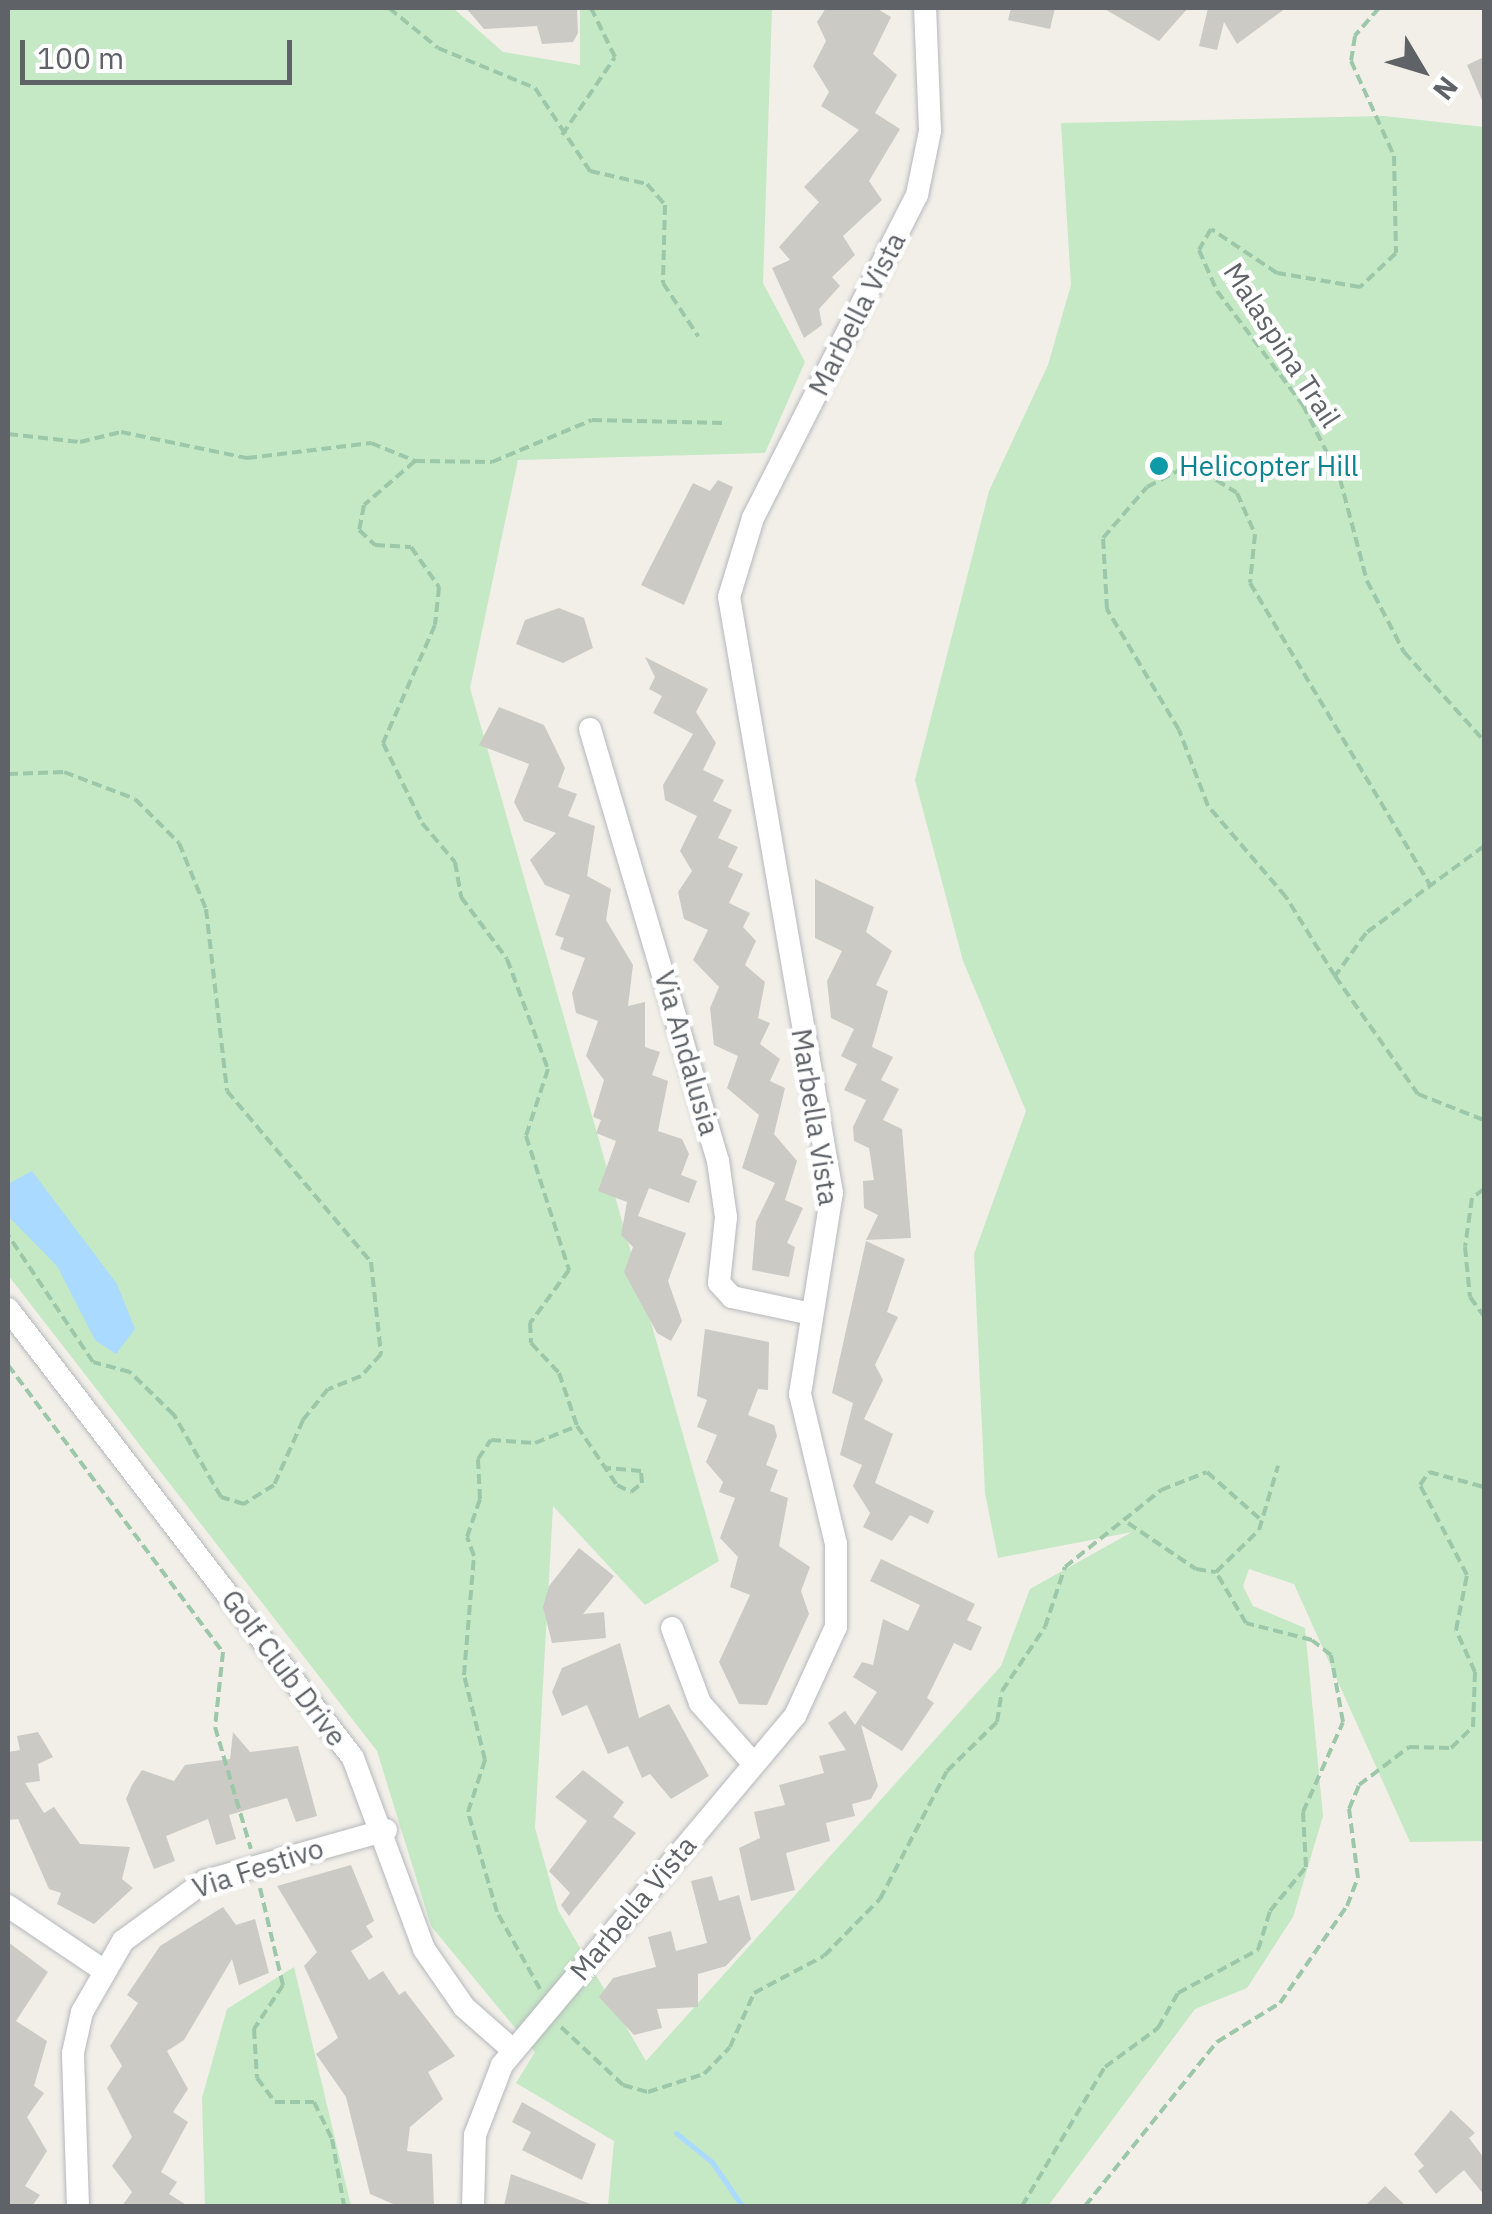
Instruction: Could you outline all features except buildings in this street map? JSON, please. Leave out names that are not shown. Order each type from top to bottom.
[{"type":"street","name":"Marbella Vista","points":[[473,2206],[481,2111],[513,2050],[754,1764],[816,1684],[839,1606],[836,1544],[800,1394],[832,1192],[729,597],[753,518],[917,195],[930,131],[924,8]]},
{"type":"street","name":"Via Andalusia","points":[[590,730],[718,1161],[726,1216],[719,1283],[732,1297],[811,1314]]},
{"type":"street","name":"Golf Club Drive","points":[[8,1309],[353,1758],[386,1830],[435,1970],[513,2050]]},
{"type":"street","points":[[672,1628],[700,1702],[754,1764]]},
{"type":"street","name":"Via Festivo","points":[[78,2206],[73,2054],[103,1970],[160,1906],[255,1865],[386,1830]]},
{"type":"street","points":[[8,1906],[103,1970]]},
{"type":"path","points":[[389,8],[438,48],[535,88],[590,171],[647,184],[665,205],[663,282],[698,336]]},
{"type":"path","points":[[562,134],[615,58],[591,8]]},
{"type":"path","name":"Malaspina Trail","points":[[1379,8],[1355,36],[1351,61],[1394,156],[1396,253],[1388,264],[1360,287],[1277,273],[1210,229],[1199,250],[1217,291],[1303,405],[1340,479],[1367,580],[1404,652],[1484,741]]},
{"type":"path","points":[[8,434],[80,442],[120,432],[247,458],[371,443],[415,461],[492,462],[592,420],[724,423]]},
{"type":"path","points":[[415,461],[364,505],[359,530],[375,544],[411,548],[439,588],[435,625],[384,743],[422,824],[455,862],[461,897],[507,960],[548,1069],[526,1136],[569,1270],[530,1322],[531,1342],[559,1373],[578,1426],[607,1468],[632,1492],[642,1483],[641,1471],[607,1468]]},
{"type":"path","points":[[1430,885],[1250,583],[1255,534],[1237,493],[1191,464],[1147,487],[1103,538],[1107,609],[1179,730],[1208,806],[1286,897],[1335,976],[1418,1094],[1484,1120]]},
{"type":"path","points":[[8,774],[64,772],[135,798],[179,843],[206,909],[214,1039],[227,1091],[371,1262],[381,1354],[361,1376],[328,1389],[303,1420],[274,1485],[244,1504],[221,1497],[174,1415],[130,1372],[94,1362],[8,1235]]},
{"type":"path","points":[[1335,976],[1366,933],[1484,846]]},
{"type":"path","points":[[1484,1189],[1472,1198],[1465,1247],[1470,1297],[1484,1316]]},
{"type":"path","points":[[8,1365],[223,1652],[215,1727],[255,1865],[283,1985],[254,2029],[256,2078],[275,2102],[314,2102],[332,2139],[344,2206]]},
{"type":"path","points":[[1216,1572],[1258,1530],[1278,1466]]},
{"type":"path","points":[[1086,2206],[1218,2042],[1280,2002],[1348,1906],[1358,1878],[1350,1809],[1359,1785],[1408,1747],[1450,1748],[1473,1726],[1475,1672],[1456,1630],[1466,1575],[1420,1484],[1430,1472],[1484,1487]]},
{"type":"path","points":[[1128,1523],[1196,1569],[1216,1572]]},
{"type":"path","points":[[1022,2206],[1105,2067],[1158,2028],[1178,1993],[1258,1950],[1270,1911],[1306,1866],[1303,1812],[1343,1722],[1331,1656],[1312,1640],[1246,1623],[1216,1572]]},
{"type":"green space","points":[[8,8],[453,8],[503,52],[580,65],[580,8],[772,8],[763,283],[805,362],[765,453],[518,460],[470,688],[719,1561],[645,1605],[553,1506],[535,1828],[558,1910],[646,2061],[1001,1666],[1030,1589],[1132,1532],[998,1558],[985,1493],[974,1254],[1026,1111],[963,961],[915,780],[989,491],[1048,365],[1071,285],[1061,123],[1384,116],[1484,127],[1484,1841],[1410,1842],[1294,1584],[1249,1569],[1243,1586],[1253,1606],[1305,1628],[1323,1816],[1293,1917],[1247,1988],[1195,2009],[1048,2206],[608,2206],[614,2141],[516,2083],[535,2052],[431,1926],[377,1751],[8,1275]]},
{"type":"green space","points":[[294,1967],[351,2206],[205,2206],[202,2098],[227,2009]]},
{"type":"water","points":[[32,1171],[117,1284],[135,1329],[116,1354],[95,1340],[57,1266],[8,1216],[8,1184]]},
{"type":"waterway","points":[[676,2133],[712,2162],[742,2206]]},
{"type":"place","name":"Helicopter Hill","points":[[1159,466]]}]
